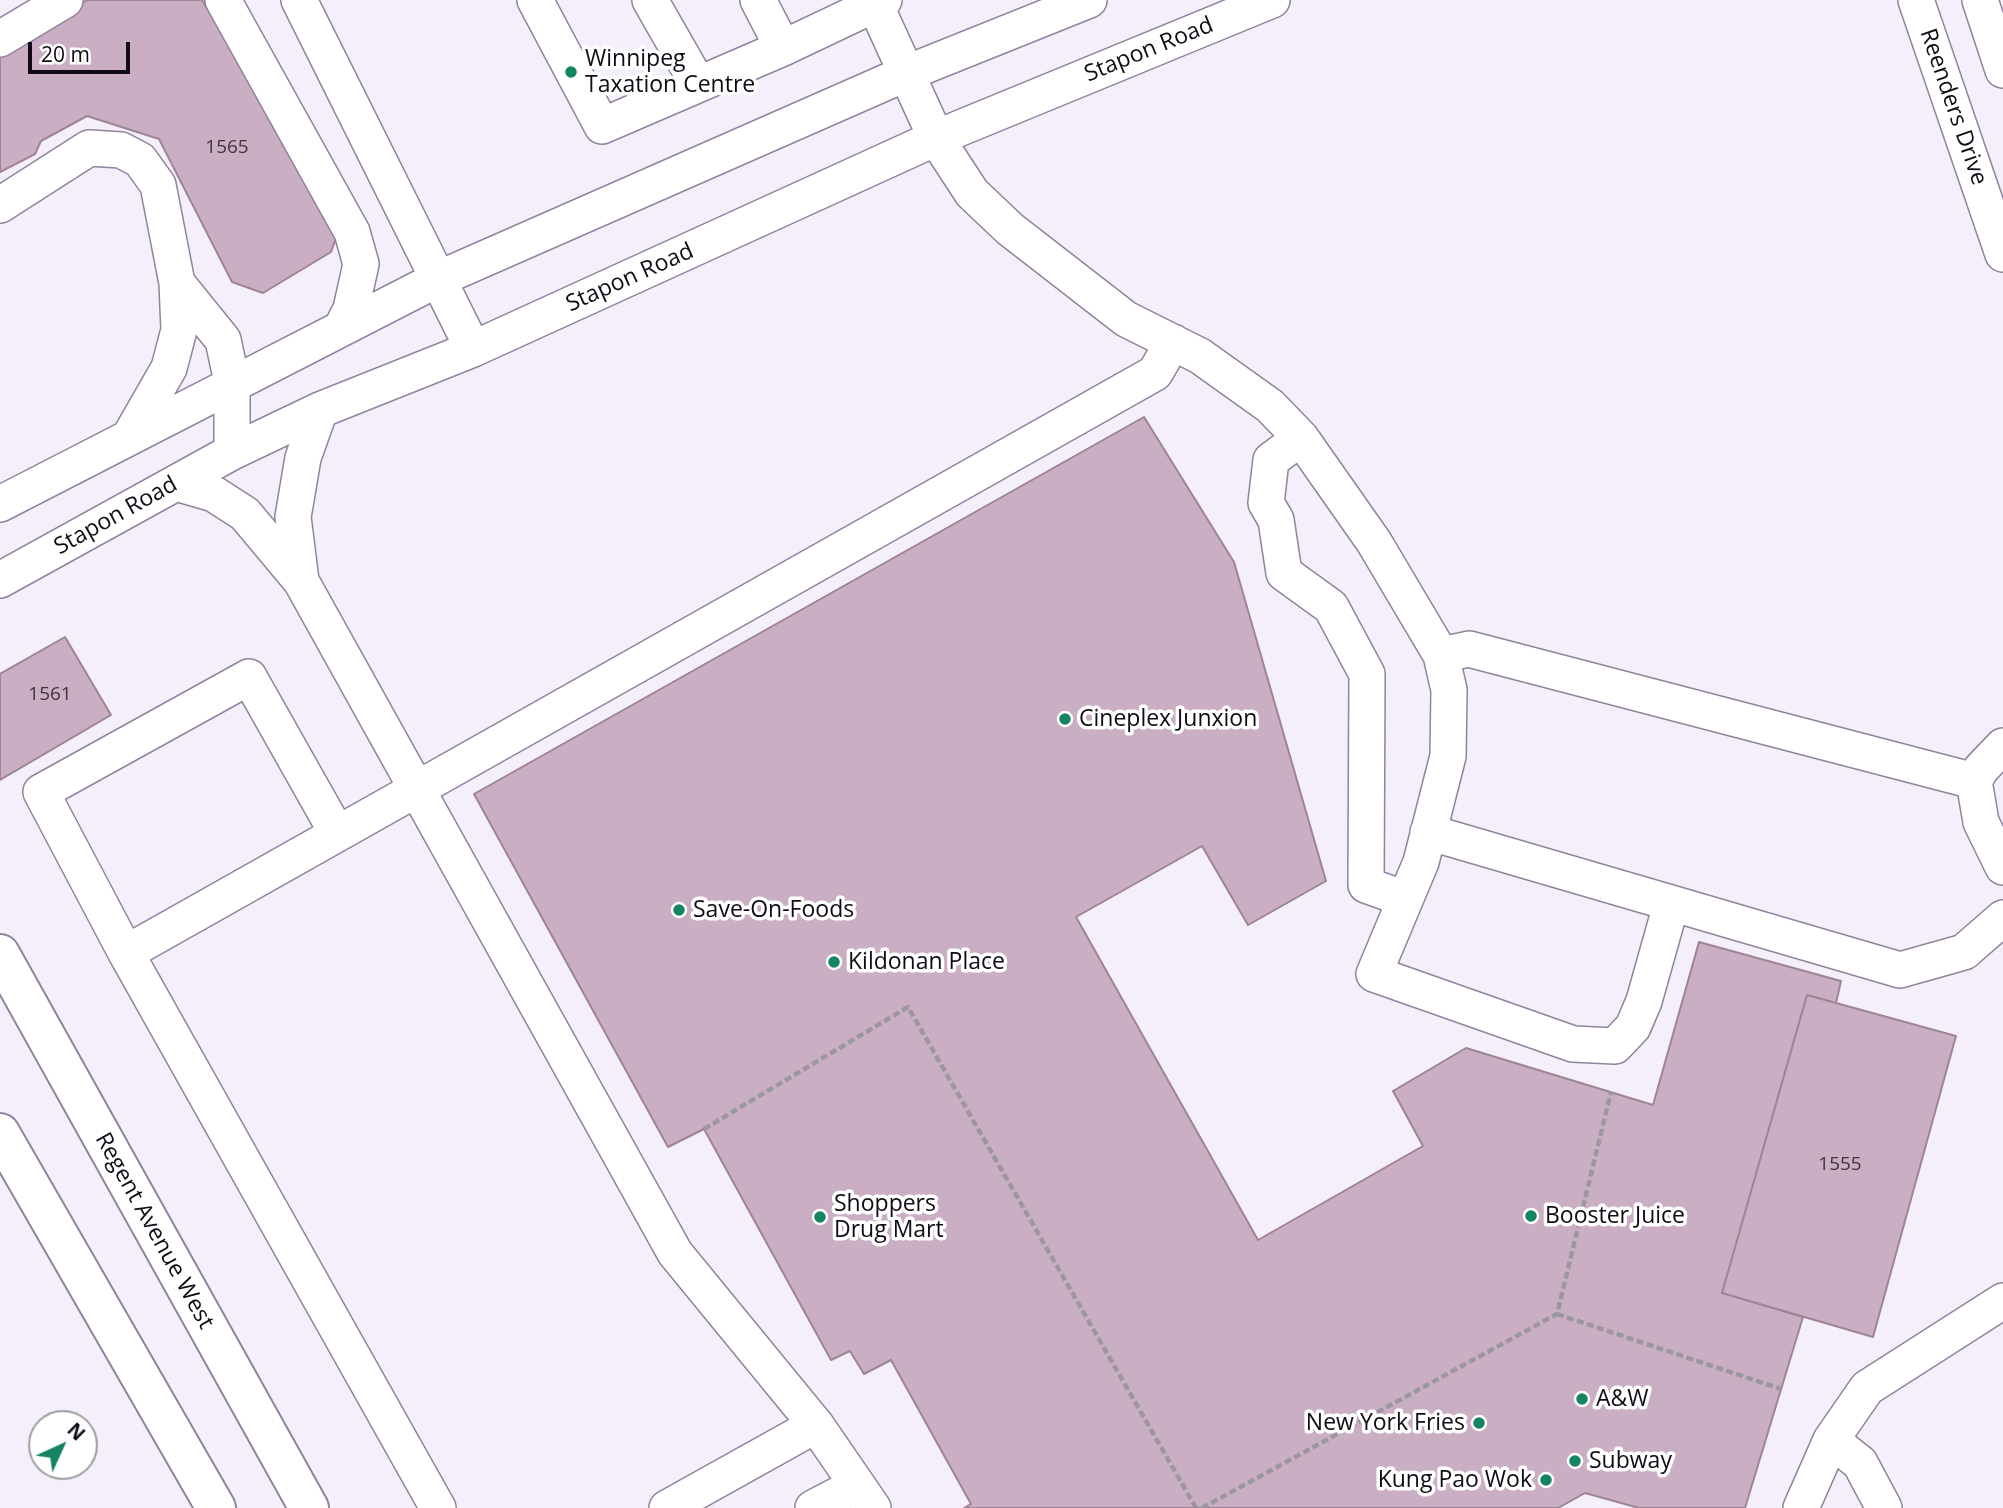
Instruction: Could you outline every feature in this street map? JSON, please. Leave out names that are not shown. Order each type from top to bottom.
[{"type":"main road","name":"Regent Avenue West","points":[[0,954],[309,1508]]},
{"type":"main road","points":[[0,1133],[216,1508]]},
{"type":"street","points":[[0,39],[65,0]]},
{"type":"street","points":[[223,0],[352,232],[361,264],[351,309],[342,327]]},
{"type":"street","points":[[299,0],[436,280],[473,349]]},
{"type":"street","points":[[535,0],[603,126],[783,48],[877,2],[936,138],[972,193],[1010,229],[1126,319],[1200,356],[1270,406],[1301,438],[1374,542],[1441,656],[1449,690],[1448,756],[1421,862],[1374,974],[1573,1044],[1615,1045],[1633,1027],[1644,1001],[1671,905]]},
{"type":"street","points":[[650,0],[698,85]]},
{"type":"street","points":[[758,0],[783,48]]},
{"type":"street","points":[[0,503],[436,280],[908,73],[1089,0]]},
{"type":"street","name":"Stapon Road","points":[[0,580],[232,452],[320,410],[473,349],[936,138],[1272,0]]},
{"type":"street","name":"Reenders Drive","points":[[1916,0],[2003,254]]},
{"type":"street","points":[[1980,0],[2003,70]]},
{"type":"street","points":[[0,205],[89,148],[121,150],[140,160],[158,185],[177,283],[179,330],[169,368],[130,436]]},
{"type":"street","points":[[177,283],[223,340],[232,382],[232,452]]},
{"type":"street","points":[[126,953],[1154,373],[1173,342]]},
{"type":"street","points":[[301,580],[293,516],[303,458],[320,410]]},
{"type":"street","points":[[1301,438],[1270,460],[1266,503],[1276,520],[1284,573],[1331,607],[1367,674],[1366,885],[1405,899]]},
{"type":"street","points":[[176,483],[214,494],[245,514],[301,580],[675,1253],[816,1425],[865,1496],[813,1508]]},
{"type":"street","points":[[1441,656],[1469,649],[1974,781]]},
{"type":"street","points":[[337,833],[249,677],[41,792],[126,953],[438,1508]]},
{"type":"street","points":[[2003,746],[1980,769],[1974,781],[1980,822],[2003,867]]},
{"type":"street","points":[[1428,832],[1900,970],[1964,952],[2003,918]]},
{"type":"street","points":[[1801,1508],[1830,1440],[1867,1388],[2003,1301]]},
{"type":"street","points":[[667,1508],[816,1425]]},
{"type":"street","points":[[1830,1440],[1860,1463],[1884,1508]]},
{"type":"path","points":[[704,1129],[908,1007],[1199,1508],[1557,1314],[1781,1389]]},
{"type":"path","points":[[1557,1314],[1611,1092]]},
{"type":"building","points":[[87,0],[202,0],[339,230],[331,252],[263,293],[232,282],[159,139],[87,116],[41,141],[35,154],[0,172],[0,50]]},
{"type":"building","name":"Kildonan Place","points":[[1144,417],[1234,562],[1326,881],[1248,925],[1202,846],[1076,917],[1258,1240],[1423,1146],[1393,1091],[1466,1048],[1653,1105],[1699,942],[1841,981],[1836,1003],[1807,995],[1722,1293],[1803,1317],[1745,1508],[1639,1508],[1585,1493],[1558,1508],[964,1508],[971,1504],[891,1360],[864,1374],[850,1351],[831,1360],[704,1129],[668,1147],[474,794]]},
{"type":"building","points":[[65,637],[111,715],[0,780],[0,674]]},
{"type":"building","points":[[1807,995],[1956,1036],[1873,1337],[1722,1293]]},
{"type":"place","name":"Winnipeg Taxation Centre","points":[[571,72]]},
{"type":"place","name":"Cineplex Junxion","points":[[1065,719]]},
{"type":"place","name":"Save-On-Foods","points":[[679,910]]},
{"type":"place","name":"Kildonan Place","points":[[834,962]]},
{"type":"place","name":"Booster Juice","points":[[1531,1216]]},
{"type":"place","name":"Shoppers Drug Mart","points":[[820,1217]]},
{"type":"place","name":"A&W","points":[[1582,1399]]},
{"type":"place","name":"New York Fries","points":[[1479,1423]]},
{"type":"place","name":"Subway","points":[[1575,1461]]},
{"type":"place","name":"Kung Pao Wok","points":[[1546,1480]]}]
